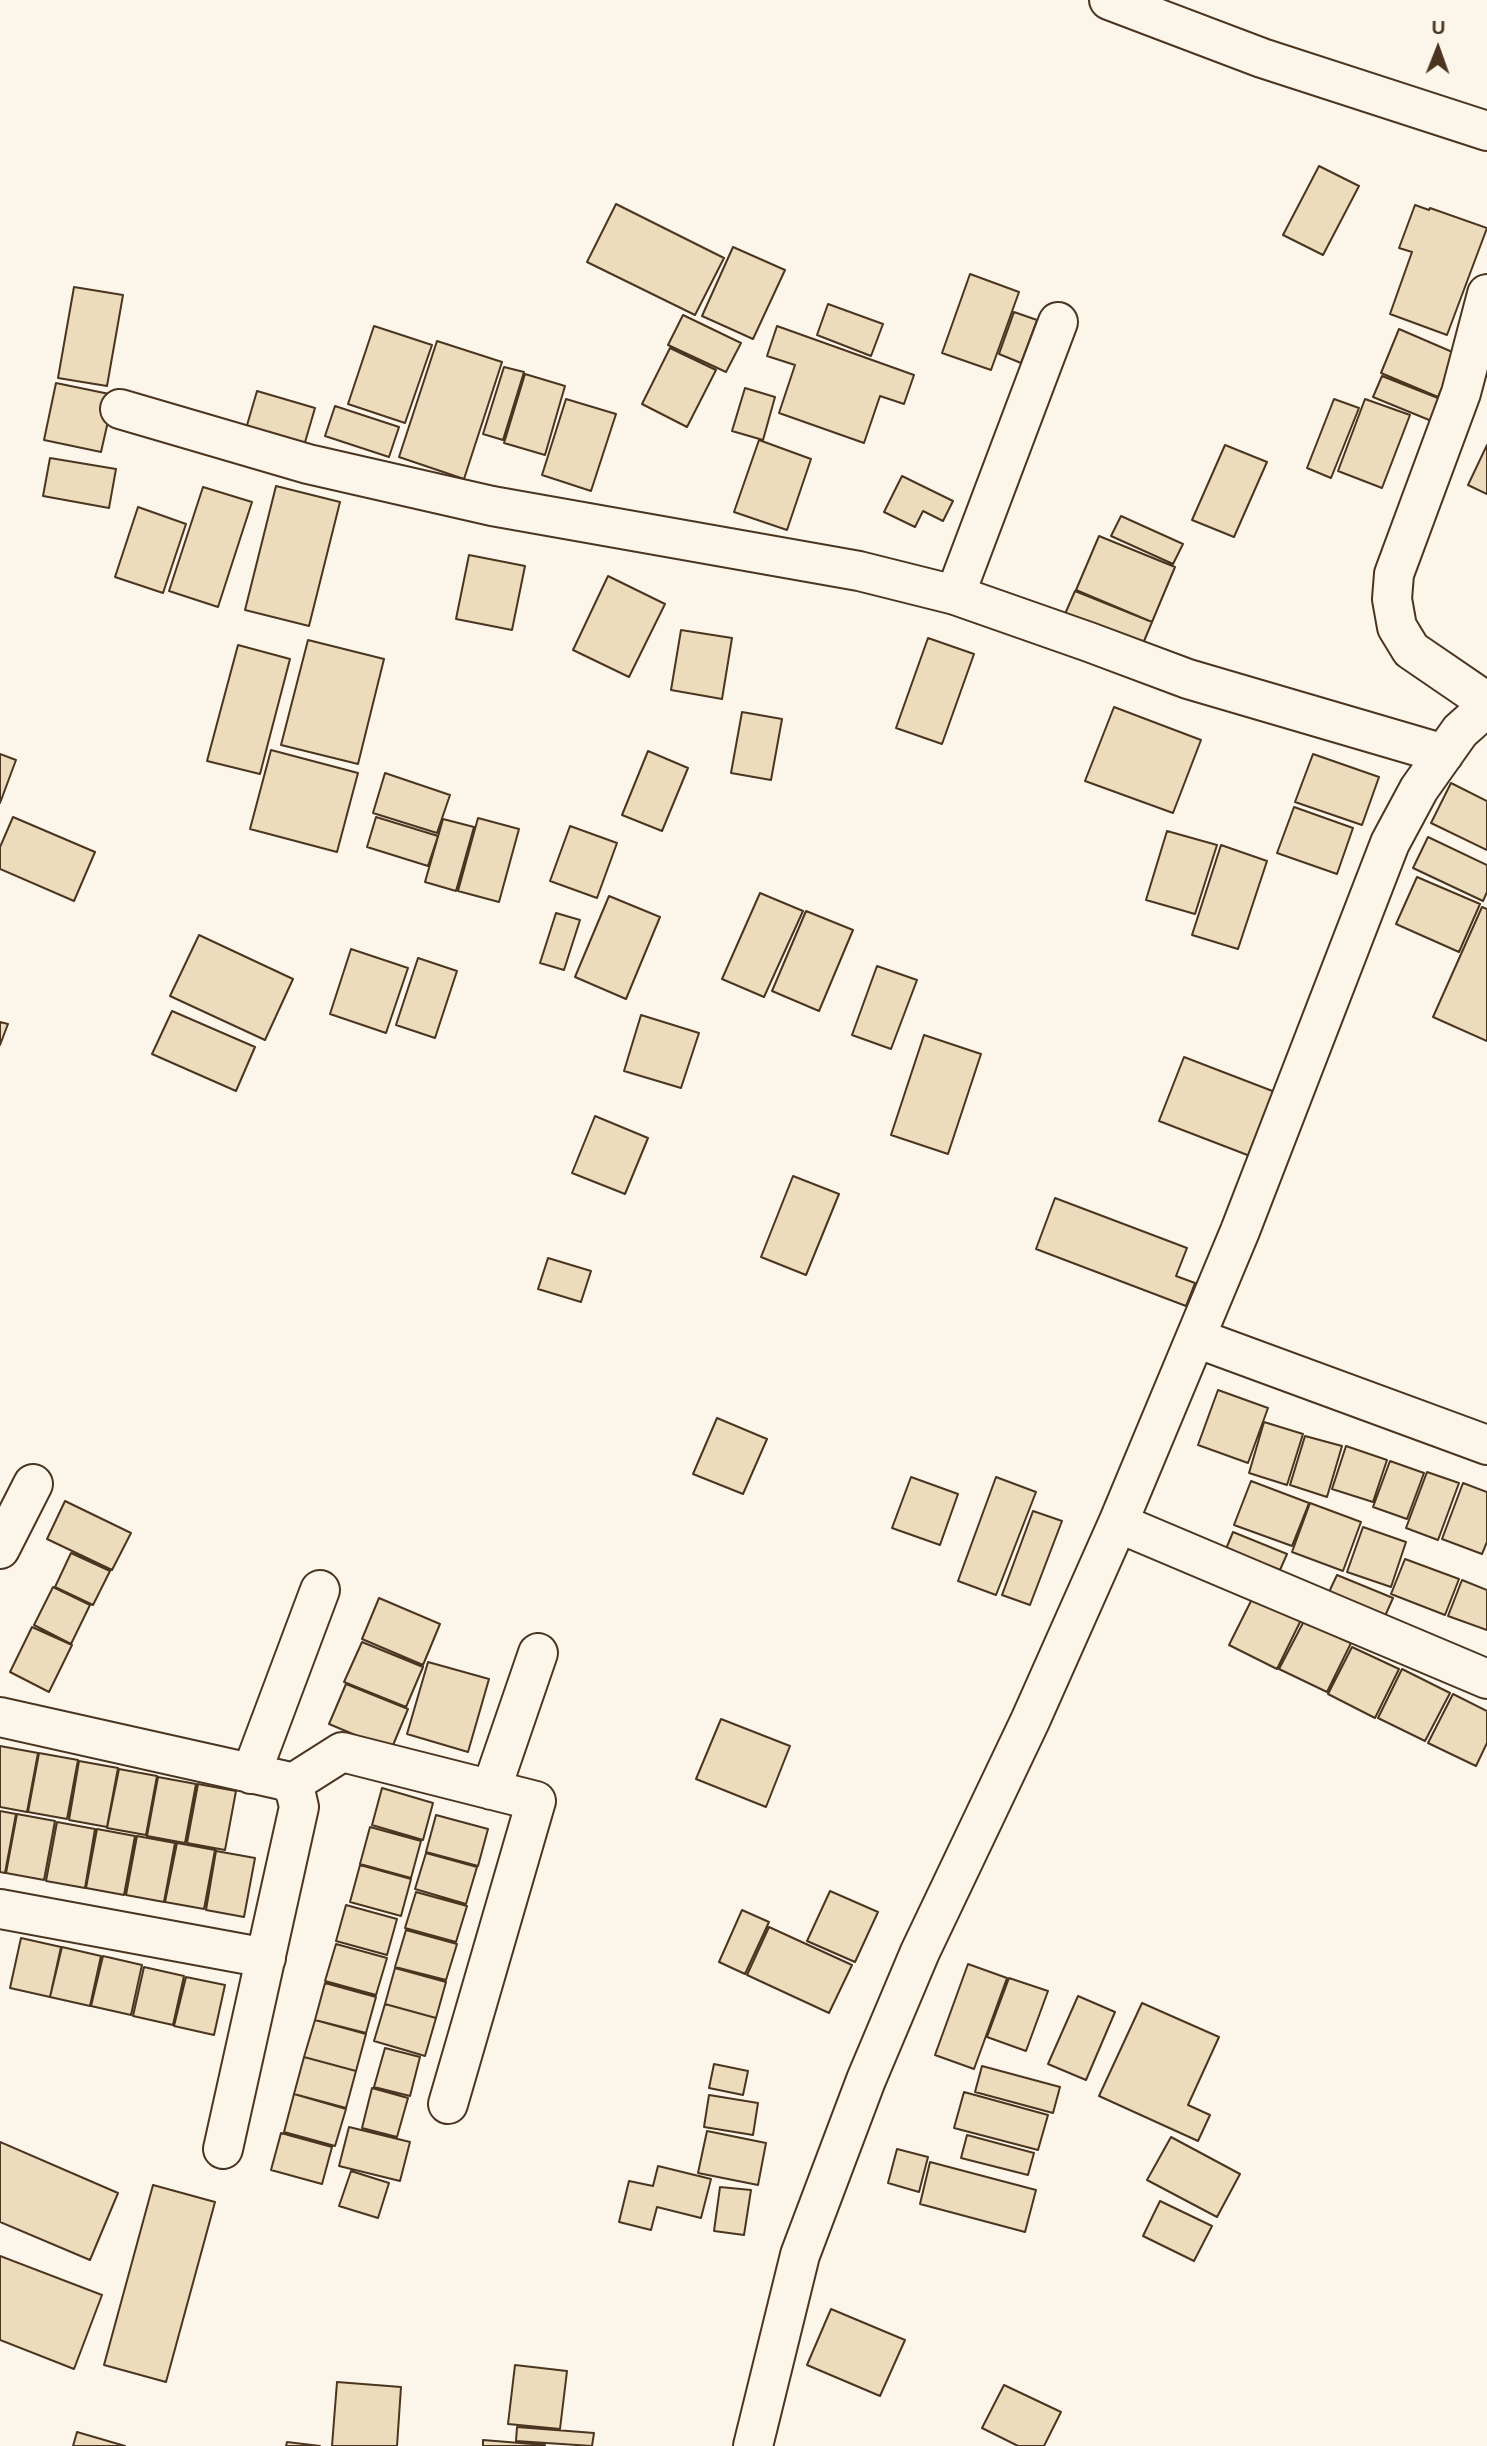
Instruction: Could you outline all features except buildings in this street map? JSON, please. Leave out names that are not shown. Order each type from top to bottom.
[{"type":"street","points":[[1110,0],[1262,58],[1487,131]]},
{"type":"street","points":[[753,2446],[800,2255],[866,2080],[920,1952],[1030,1721],[1118,1523],[1240,1231],[1390,843],[1419,789],[1460,730],[1487,705],[1411,650],[1397,627],[1392,599],[1394,574],[1461,393],[1487,294]]},
{"type":"street","points":[[955,595],[1058,322]]},
{"type":"street","points":[[120,409],[308,464],[492,506],[859,571],[955,595],[1188,679],[1444,754]]},
{"type":"street","points":[[1196,1338],[1487,1445]]},
{"type":"street","points":[[0,1549],[33,1484]]},
{"type":"street","points":[[1118,1523],[1487,1679]]},
{"type":"street","points":[[251,1774],[320,1590]]},
{"type":"street","points":[[491,1790],[538,1653]]},
{"type":"street","points":[[0,1717],[286,1781],[298,1796],[299,1807],[267,1958],[223,2148]]},
{"type":"street","points":[[290,1784],[342,1752],[536,1801],[449,2104]]},
{"type":"street","points":[[0,1909],[267,1958]]}]
